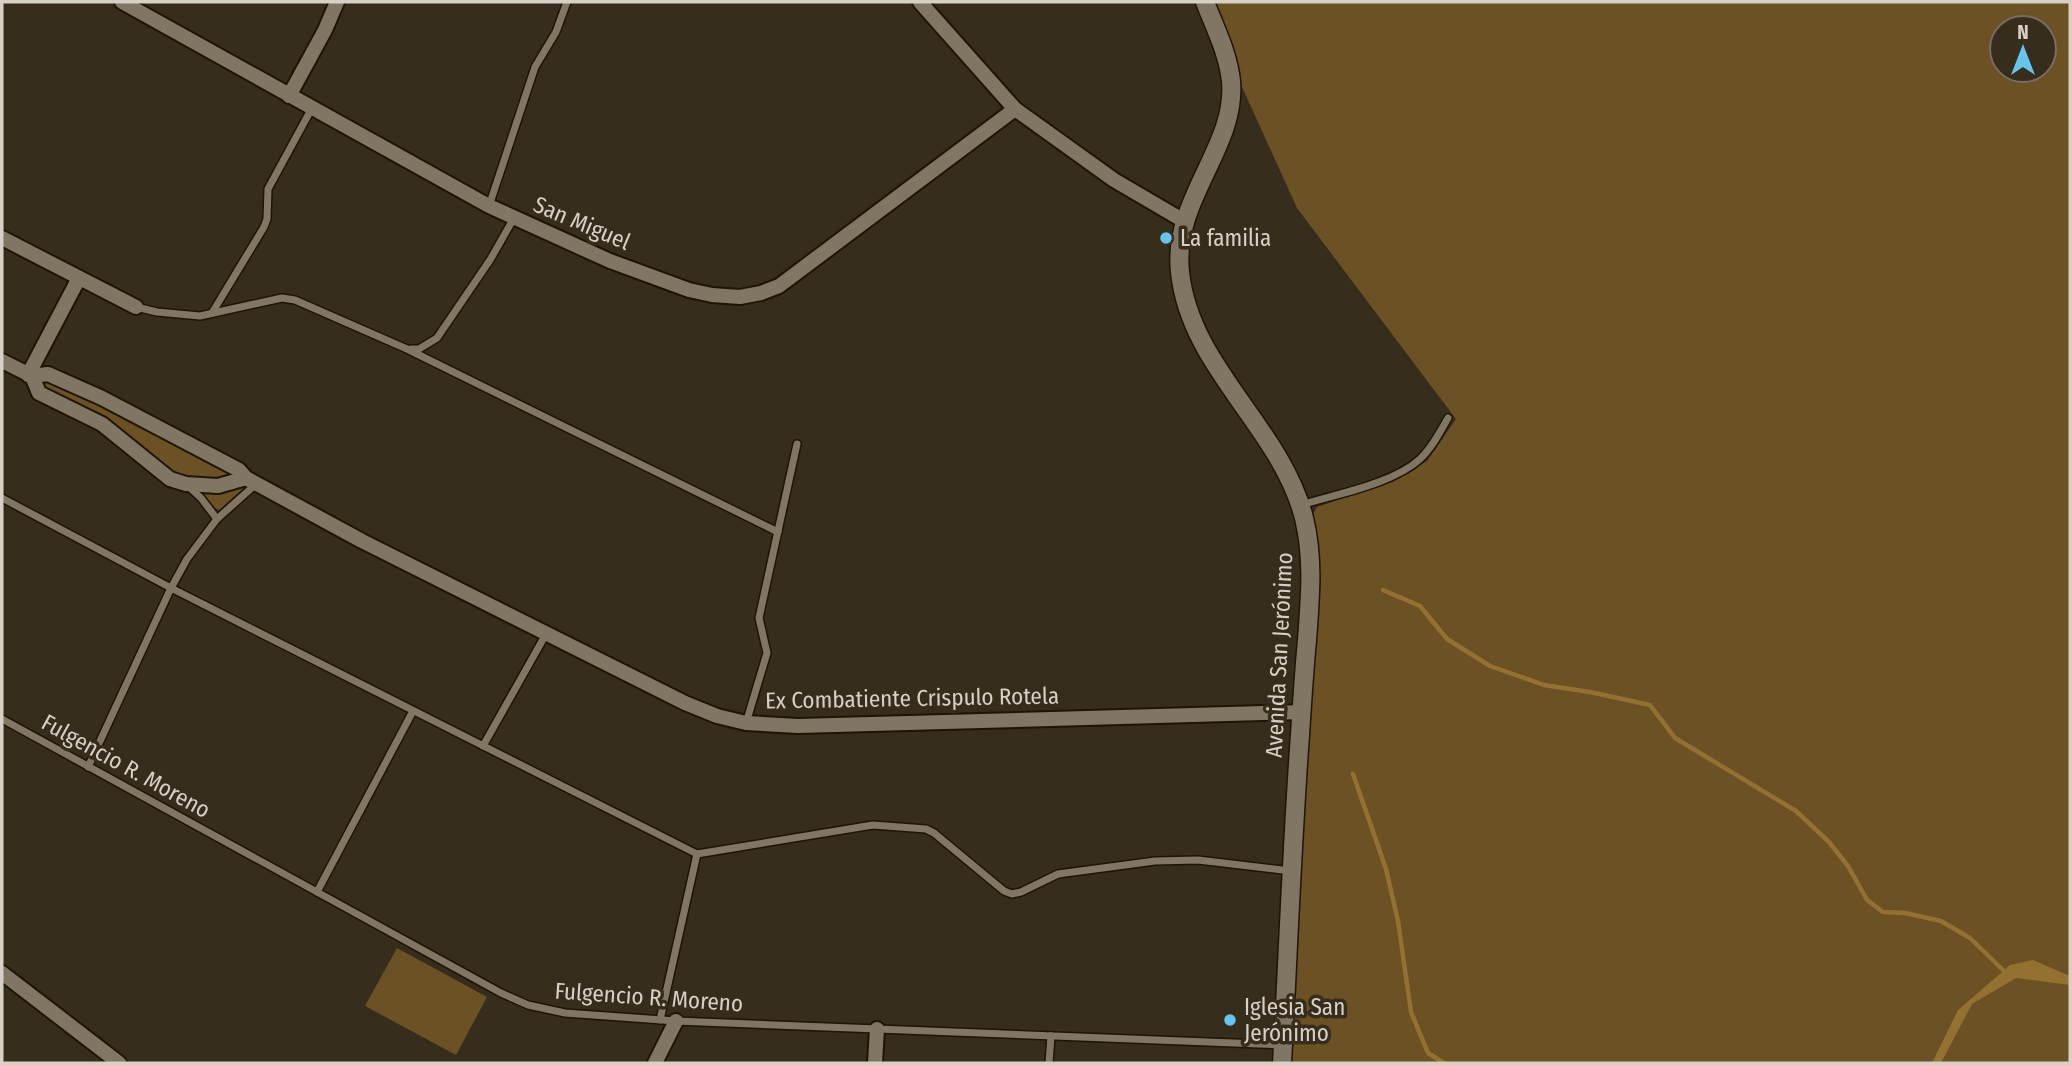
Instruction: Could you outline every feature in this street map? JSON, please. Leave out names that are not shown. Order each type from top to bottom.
[{"type":"street","name":"San Miguel","points":[[122,2],[514,218],[610,261],[689,290],[740,298],[779,286],[1015,109]]},
{"type":"street","points":[[289,96],[337,2]]},
{"type":"street","points":[[920,2],[1015,109],[1114,180],[1184,221]]},
{"type":"street","name":"Avenida San Jerónimo","points":[[1205,2],[1224,47],[1231,82],[1231,101],[1225,125],[1184,221],[1178,256],[1184,295],[1203,347],[1283,468],[1300,505],[1309,544],[1311,569],[1282,1054]]},
{"type":"street","points":[[2,237],[136,307]]},
{"type":"street","points":[[30,375],[79,278]]},
{"type":"street","name":"Ex Combatiente Crispulo Rotela","points":[[2,361],[30,375],[48,374],[132,413],[239,470],[251,481],[362,541],[546,635],[717,716],[767,726],[1302,712]]},
{"type":"street","name":"Ex Combatiente Crispulo Rotela","points":[[30,375],[39,393],[102,424],[170,479],[186,484],[218,486],[251,481]]},
{"type":"street","points":[[2,973],[119,1063]]},
{"type":"street","points":[[654,1063],[676,1021]]},
{"type":"street","points":[[875,1063],[877,1029]]},
{"type":"lane","points":[[489,205],[535,67],[556,32],[567,2]]},
{"type":"lane","points":[[212,313],[264,227],[267,219],[268,190],[312,108]]},
{"type":"lane","points":[[407,349],[419,349],[437,338],[490,260],[514,218]]},
{"type":"lane","points":[[136,307],[183,315],[212,313],[282,298],[295,300],[407,349],[778,532]]},
{"type":"lane","points":[[1300,505],[1389,478],[1419,460],[1437,438],[1448,418]]},
{"type":"lane","points":[[746,723],[767,653],[759,618],[797,444]]},
{"type":"lane","points":[[88,767],[187,559],[216,519],[251,481]]},
{"type":"lane","points":[[186,484],[201,498],[216,519]]},
{"type":"lane","points":[[2,498],[171,588],[696,854],[881,825],[934,832],[1004,891],[1012,894],[1058,874],[1155,861],[1198,860],[1291,871]]},
{"type":"lane","points":[[483,746],[546,635]]},
{"type":"lane","points":[[317,892],[413,711]]},
{"type":"lane","name":"Fulgencio R. Moreno","points":[[2,719],[501,993],[528,1005],[565,1013],[660,1020],[1051,1036],[1282,1054]]},
{"type":"lane","points":[[660,1020],[696,854]]},
{"type":"lane","points":[[1049,1063],[1051,1036]]},
{"type":"shaded area","points":[[1213,2],[2070,2],[2070,1063],[1289,1063],[1298,860],[1319,596],[1318,549],[1311,518],[1317,507],[1393,481],[1427,461],[1456,419],[1297,208],[1238,78]]},
{"type":"shaded area","points":[[42,380],[119,412],[235,474],[204,480],[172,473],[113,425],[41,386]]},
{"type":"shaded area","points":[[247,485],[219,510],[202,493]]},
{"type":"shaded area","points":[[397,948],[487,997],[456,1055],[365,1006]]},
{"type":"shaded area","points":[[2033,960],[2070,976],[2070,985],[2016,978],[1972,1004],[1941,1063],[1932,1063],[1958,1010],[2010,965]]},
{"type":"waterway","points":[[1383,590],[1420,606],[1447,639],[1490,666],[1544,685],[1650,705],[1675,738],[1796,811],[1829,842],[1848,866],[1867,900],[1883,912],[1905,913],[1941,921],[1970,938],[2006,973]]},
{"type":"waterway","points":[[1353,774],[1386,869],[1398,921],[1411,1012],[1428,1053],[1444,1063]]},
{"type":"place","name":"La familia","points":[[1166,238]]},
{"type":"place","name":"Iglesia San Jerónimo","points":[[1230,1020]]}]
